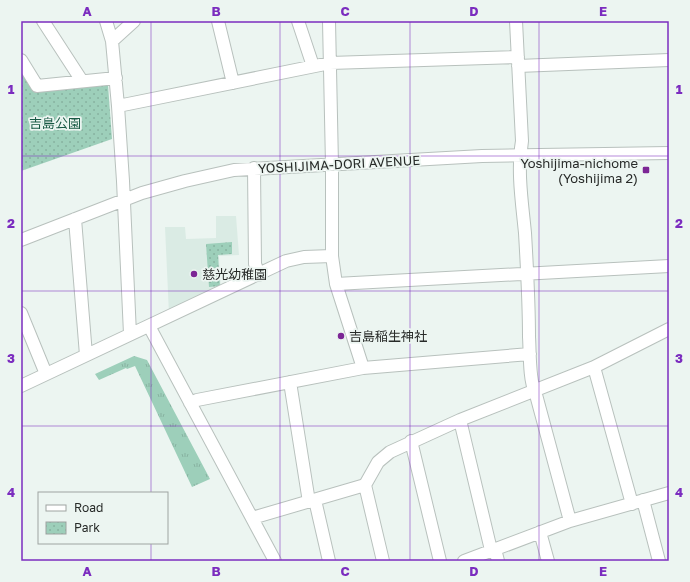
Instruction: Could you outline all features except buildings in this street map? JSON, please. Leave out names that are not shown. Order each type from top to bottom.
[{"type":"street","points":[[43,21],[82,82]]},
{"type":"street","points":[[106,21],[112,41],[116,78],[124,200],[130,334]]},
{"type":"street","points":[[112,41],[134,21]]},
{"type":"street","points":[[218,21],[233,83]]},
{"type":"street","points":[[298,21],[313,66]]},
{"type":"street","points":[[329,21],[332,256],[336,284],[363,368]]},
{"type":"street","points":[[516,21],[522,141],[520,156],[528,274],[532,386],[535,391],[570,521]]},
{"type":"street","points":[[21,60],[37,86],[116,78]]},
{"type":"street","points":[[118,106],[330,63],[669,60]]},
{"type":"street","name":"YOSHIJIMA-DORI AVENUE","points":[[21,240],[142,193],[185,181],[234,170],[482,156],[669,153]]},
{"type":"street","points":[[254,168],[255,264],[258,275]]},
{"type":"street","points":[[75,219],[86,355]]},
{"type":"street","points":[[21,386],[286,261],[304,257],[332,256]]},
{"type":"street","points":[[336,284],[669,266]]},
{"type":"street","points":[[21,313],[46,374]]},
{"type":"street","points":[[149,326],[275,561]]},
{"type":"street","points":[[383,561],[365,485],[378,462],[390,452],[411,441],[460,420],[594,367],[669,329]]},
{"type":"street","points":[[190,404],[197,400],[363,368],[530,354]]},
{"type":"street","points":[[594,367],[637,502],[659,561]]},
{"type":"street","points":[[290,382],[312,501],[329,561]]},
{"type":"street","points":[[460,420],[493,549],[498,561]]},
{"type":"street","points":[[411,441],[440,561]]},
{"type":"street","points":[[252,518],[365,485]]},
{"type":"street","points":[[464,561],[570,521],[669,493]]},
{"type":"street","points":[[540,532],[548,561]]},
{"type":"shaded area","name":"慈光幼稚園","points":[[216,216],[236,216],[239,255],[219,256],[221,291],[169,314],[165,227],[185,227],[186,239],[216,238]]},
{"type":"green space","name":"吉島公園","points":[[21,71],[34,90],[108,85],[112,139],[21,171]]},
{"type":"green space","points":[[232,242],[232,254],[218,255],[220,286],[209,287],[206,244]]},
{"type":"green space","points":[[134,356],[147,360],[210,479],[192,487],[135,366],[126,368],[99,380],[95,374]]},
{"type":"place","name":"Yoshijima-nichome (Yoshijima 2)","points":[[646,170]]},
{"type":"place","name":"慈光幼稚園","points":[[194,274]]},
{"type":"place","name":"吉島稲生神社","points":[[341,336]]}]
